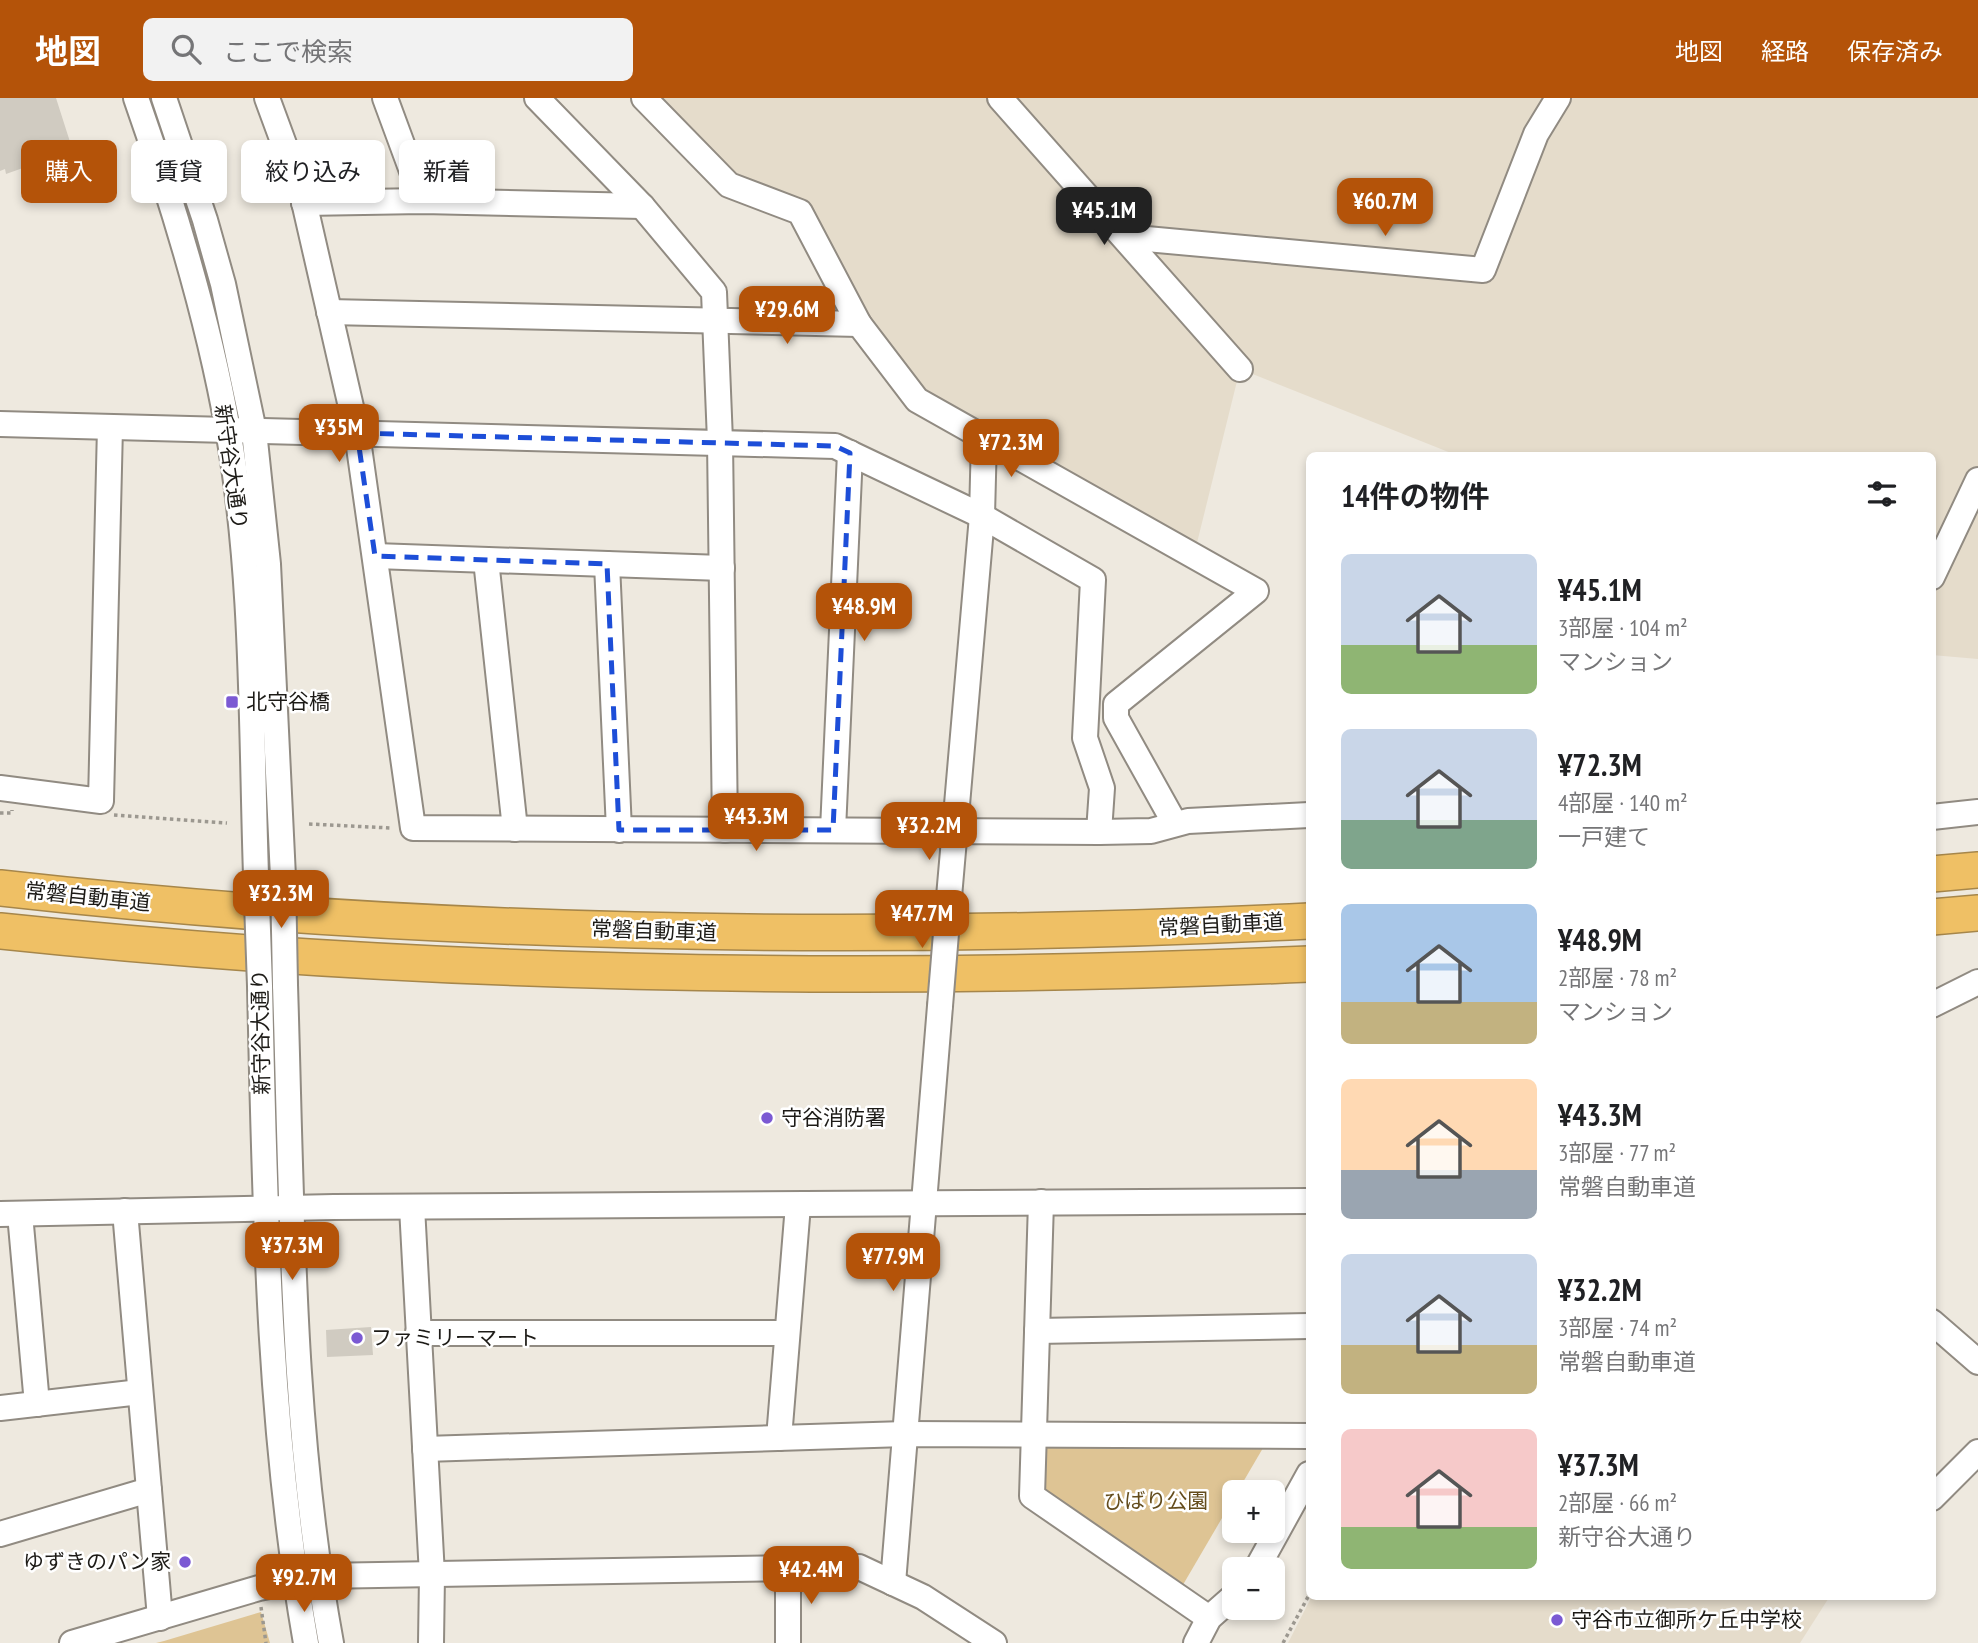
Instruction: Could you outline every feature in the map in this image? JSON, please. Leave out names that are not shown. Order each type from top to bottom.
[{"type":"highway","points":[[1936,874],[1978,870]]},
{"type":"highway","name":"常磐自動車道","points":[[0,888],[138,904],[368,919],[679,933],[1117,930],[1306,921]]},
{"type":"highway","points":[[1936,917],[1978,913]]},
{"type":"highway","name":"常磐自動車道","points":[[0,932],[141,946],[410,964],[675,973],[945,975],[1118,972],[1306,964]]},
{"type":"highway","points":[[0,944],[141,946]]},
{"type":"street","name":"新守谷大通り","points":[[136,98],[178,226],[228,429],[245,566],[265,1209],[283,1460],[308,1578],[331,1643]]},
{"type":"street","name":"新守谷大通り","points":[[163,98],[219,271],[254,431],[268,564],[283,877],[292,1208],[306,1465],[306,1643]]},
{"type":"street","points":[[267,98],[282,140]]},
{"type":"street","points":[[385,98],[400,140]]},
{"type":"street","points":[[537,98],[642,206],[714,292],[720,441],[725,830]]},
{"type":"street","points":[[644,98],[729,185],[800,212],[859,324],[917,401],[1256,591],[1116,704],[1116,718],[1174,822]]},
{"type":"street","points":[[1000,98],[1240,369]]},
{"type":"street","points":[[1125,237],[1483,270],[1536,134],[1558,98]]},
{"type":"street","points":[[304,203],[357,433],[413,828],[1099,832],[1151,831],[1174,822],[1306,814]]},
{"type":"street","points":[[495,203],[642,206]]},
{"type":"street","points":[[329,312],[859,324]]},
{"type":"street","points":[[0,424],[835,446],[982,516],[1094,580],[1085,738],[1102,788],[1099,832]]},
{"type":"street","points":[[0,788],[101,801],[110,427]]},
{"type":"street","points":[[893,1583],[953,830],[982,516],[984,438]]},
{"type":"street","points":[[833,831],[850,453]]},
{"type":"street","points":[[1936,569],[1978,480]]},
{"type":"street","points":[[374,556],[722,568]]},
{"type":"street","points":[[486,560],[515,829]]},
{"type":"street","points":[[607,564],[619,830]]},
{"type":"street","points":[[1936,817],[1978,812]]},
{"type":"street","points":[[1936,1003],[1978,982]]},
{"type":"street","points":[[37,1404],[10,1214],[292,1208],[1306,1201]]},
{"type":"street","points":[[1041,1202],[1032,1496],[1209,1618]]},
{"type":"street","points":[[779,1438],[798,1205]]},
{"type":"street","points":[[412,1207],[432,1575],[431,1643]]},
{"type":"street","points":[[125,1211],[160,1618]]},
{"type":"street","points":[[1936,1325],[1978,1362]]},
{"type":"street","points":[[1037,1331],[1306,1326]]},
{"type":"street","points":[[418,1333],[786,1333]]},
{"type":"street","points":[[0,1408],[140,1392]]},
{"type":"street","points":[[425,1449],[905,1434],[1306,1436]]},
{"type":"street","points":[[1936,1494],[1978,1452]]},
{"type":"street","points":[[1263,1557],[1306,1479]]},
{"type":"street","points":[[0,1534],[149,1490]]},
{"type":"street","points":[[72,1643],[308,1578],[859,1567],[923,1597],[994,1643]]},
{"type":"street","points":[[788,1569],[788,1643]]},
{"type":"street","points":[[1196,1643],[1209,1618],[1222,1607]]},
{"type":"path","points":[[101,801],[109,815],[227,823]]},
{"type":"path","points":[[309,824],[413,828]]},
{"type":"path","points":[[1283,1643],[1306,1600]]},
{"type":"path","points":[[261,1604],[266,1643]]},
{"type":"highlighted area","points":[[357,433],[835,446],[850,453],[833,830],[619,830],[607,564],[375,556]]},
{"type":"shaded area","points":[[640,98],[1978,98],[1978,659],[1936,655],[1936,452],[1448,452],[1240,369],[1194,555],[932,406],[852,315],[793,203],[726,191]]},
{"type":"shaded area","name":"守谷市立御所ケ丘中学校","points":[[1310,1600],[1827,1600],[1800,1643],[1288,1643]]},
{"type":"green space","name":"ひばり公園","points":[[1034,1435],[1270,1436],[1244,1480],[1222,1480],[1222,1518],[1177,1595],[1032,1496]]},
{"type":"green space","points":[[261,1612],[270,1643],[156,1643],[164,1641]]},
{"type":"building","points":[[0,98],[56,98],[69,140],[21,140],[21,169],[6,174],[5,169],[0,171]]},
{"type":"building","points":[[371,1327],[373,1355],[327,1357],[326,1330]]},
{"type":"place","name":"北守谷橋","points":[[232,702]]},
{"type":"place","name":"守谷消防署","points":[[767,1118]]},
{"type":"place","name":"ファミリーマート","points":[[357,1338]]},
{"type":"place","name":"ゆずきのパン家","points":[[185,1562]]},
{"type":"place","name":"守谷市立御所ケ丘中学校","points":[[1557,1620]]}]
